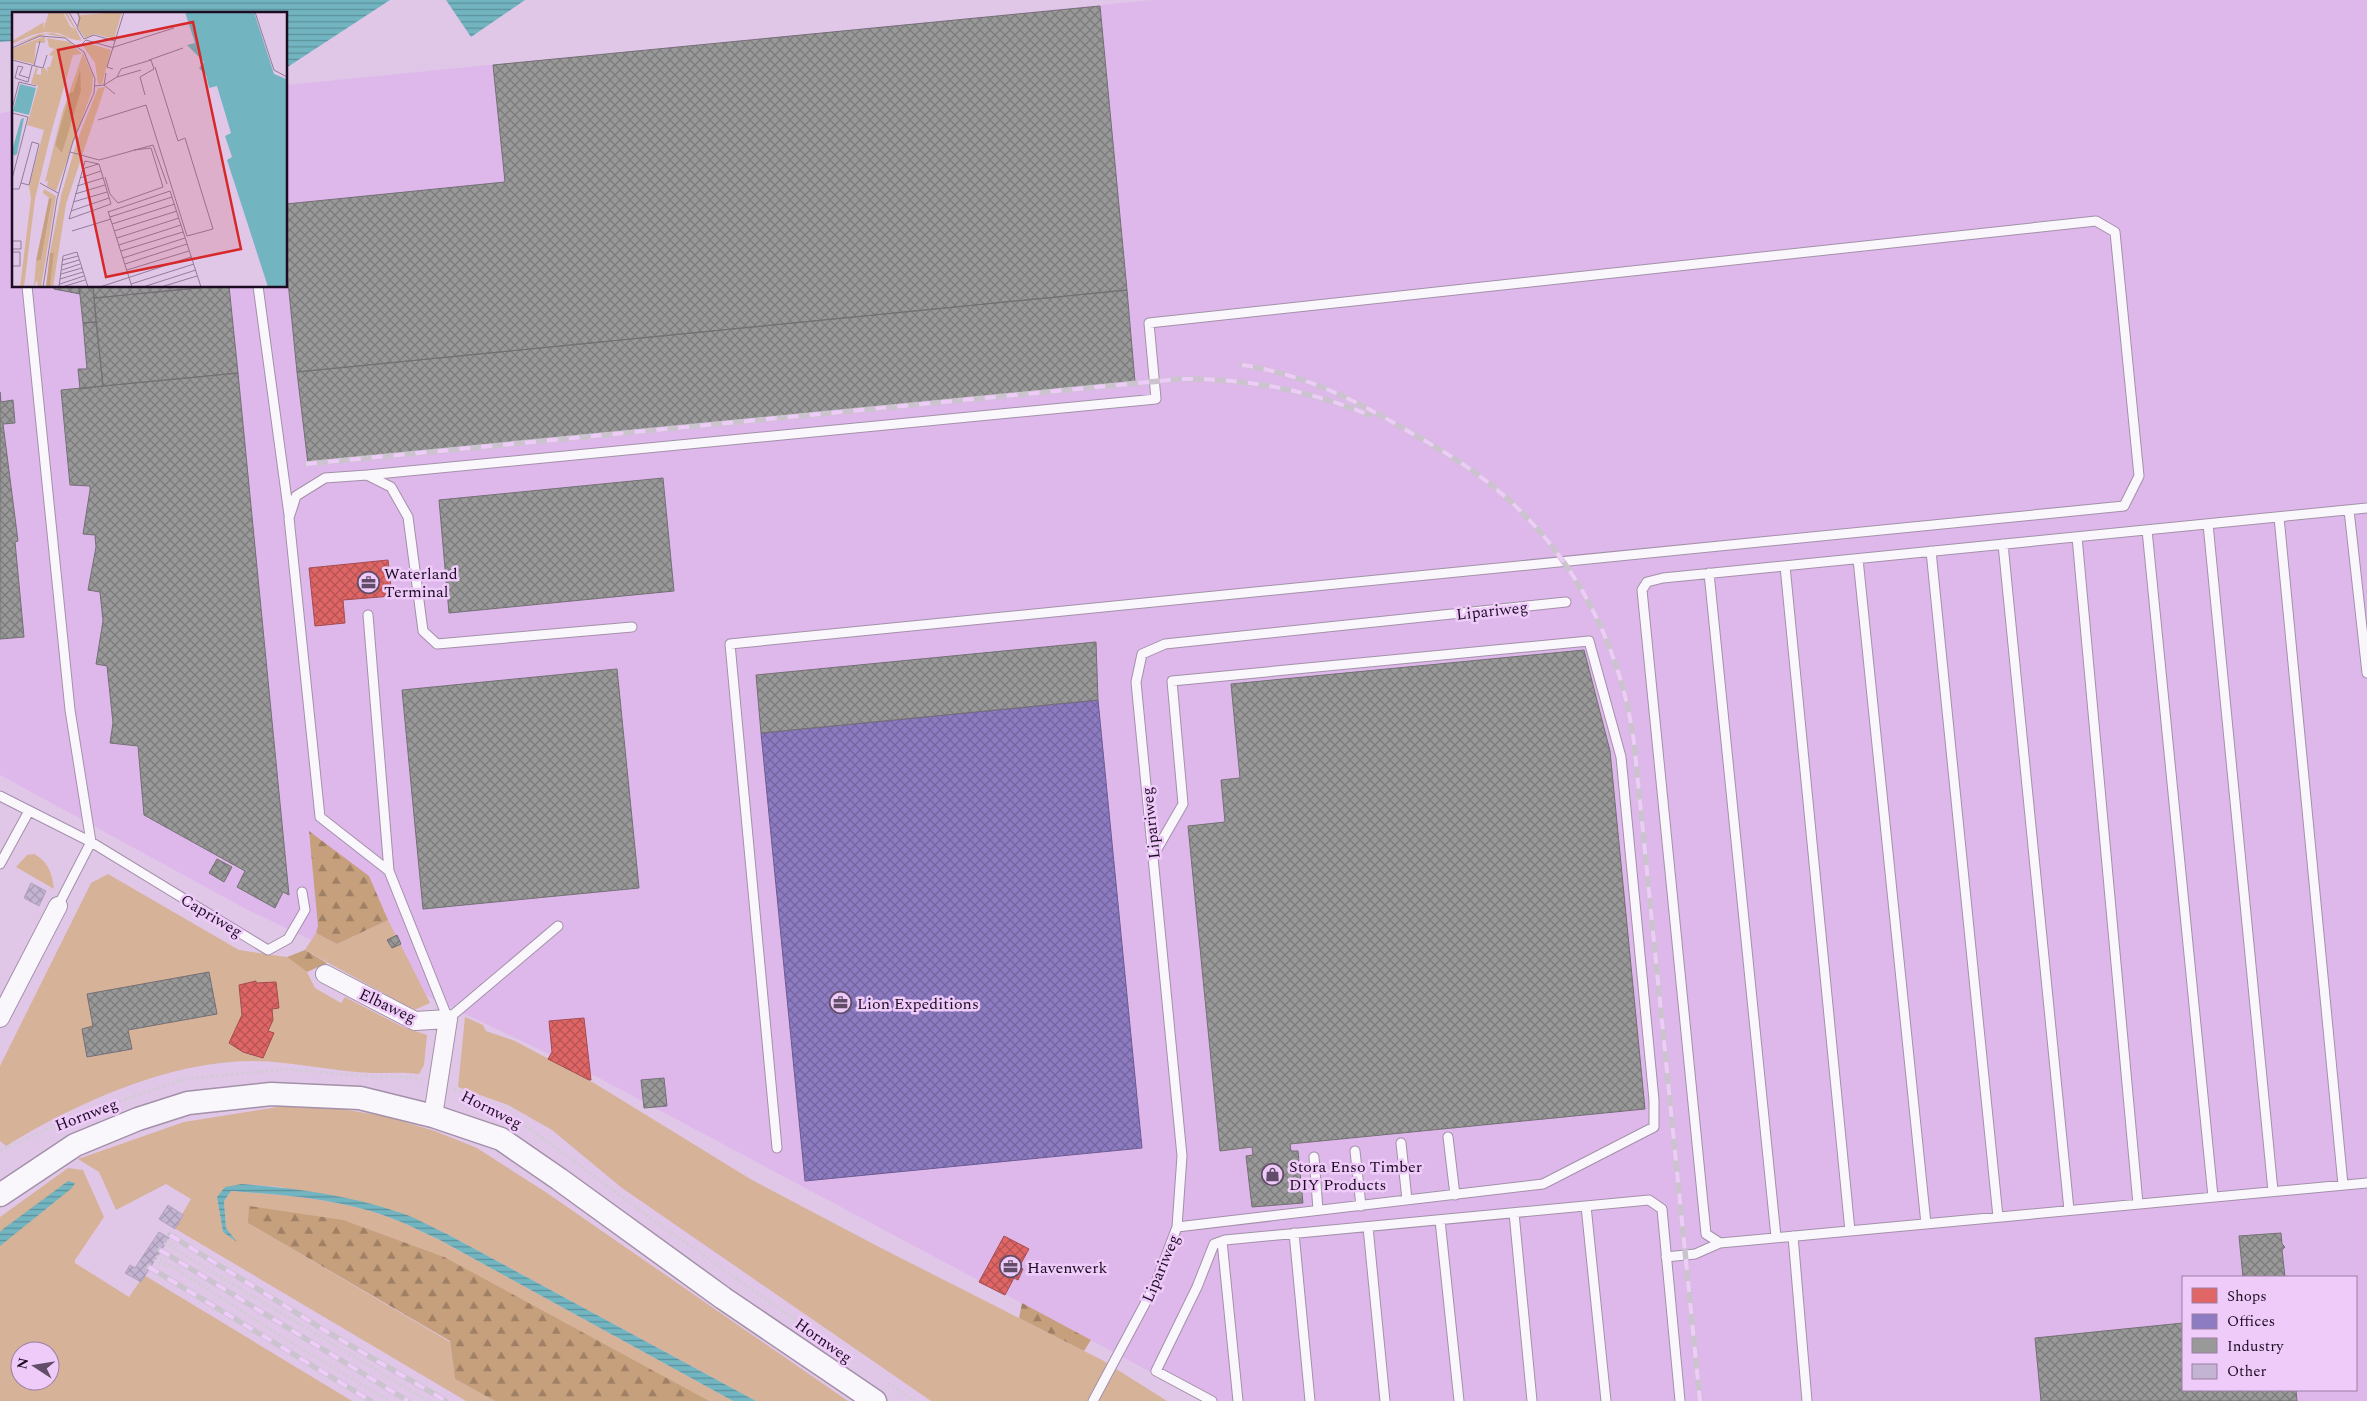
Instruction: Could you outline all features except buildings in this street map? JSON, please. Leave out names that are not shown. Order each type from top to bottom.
[{"type":"street","points":[[0,1018],[58,906]]},
{"type":"street","name":"Elbaweg","points":[[325,974],[415,1021],[448,1019]]},
{"type":"street","points":[[433,1116],[448,1019]]},
{"type":"street","name":"Hornweg","points":[[3,1186],[75,1145],[138,1119],[188,1103],[272,1094],[360,1098],[433,1116],[501,1140],[559,1178],[723,1298],[875,1401]]},
{"type":"lane","points":[[289,518],[296,496],[326,478],[1156,399],[1149,323],[2096,221],[2115,232],[2139,476],[2124,506],[730,644],[777,1148]]},
{"type":"lane","points":[[27,288],[70,710],[91,842],[58,906]]},
{"type":"lane","points":[[258,288],[289,518],[320,817],[389,871]]},
{"type":"lane","points":[[367,475],[391,487],[408,517],[423,631],[437,644],[632,627]]},
{"type":"lane","points":[[1720,1243],[1706,1234],[1642,590],[1647,582],[1663,578],[2367,508]]},
{"type":"lane","points":[[2349,510],[2367,673]]},
{"type":"lane","points":[[2279,517],[2343,1185]]},
{"type":"lane","points":[[2208,524],[2273,1191]]},
{"type":"lane","points":[[2147,530],[2213,1197]]},
{"type":"lane","points":[[2077,537],[2138,1204]]},
{"type":"lane","points":[[2003,544],[2069,1210]]},
{"type":"lane","points":[[1930,552],[1998,1217]]},
{"type":"lane","points":[[1858,559],[1926,1224]]},
{"type":"lane","points":[[1785,566],[1850,1231]]},
{"type":"lane","points":[[1709,574],[1776,1237]]},
{"type":"lane","name":"Lipariweg","points":[[1093,1401],[1155,1285],[1177,1227],[1182,1156],[1136,682],[1142,654],[1165,644],[1566,602]]},
{"type":"lane","points":[[368,615],[389,871],[448,1019],[558,926]]},
{"type":"lane","points":[[1153,856],[1183,804],[1172,681],[1589,641],[1621,757],[1654,1100],[1654,1127],[1542,1184],[1177,1227]]},
{"type":"lane","name":"Capriweg","points":[[0,796],[91,842],[268,950],[288,939],[301,918],[305,910],[302,892]]},
{"type":"lane","points":[[0,864],[29,812]]},
{"type":"lane","points":[[1448,1137],[1455,1194]]},
{"type":"lane","points":[[1402,1144],[1407,1200]]},
{"type":"lane","points":[[1355,1151],[1361,1206]]},
{"type":"lane","points":[[1314,1157],[1318,1210]]},
{"type":"lane","points":[[1666,1257],[1695,1254],[1720,1243],[1776,1237],[2367,1183]]},
{"type":"lane","points":[[1212,1401],[1156,1371],[1197,1288],[1214,1244],[1222,1241],[1294,1233],[1649,1200],[1662,1209],[1680,1401]]},
{"type":"lane","points":[[1586,1206],[1606,1401]]},
{"type":"lane","points":[[1514,1213],[1532,1401]]},
{"type":"lane","points":[[1440,1220],[1459,1401]]},
{"type":"lane","points":[[1368,1226],[1385,1401]]},
{"type":"lane","points":[[1294,1233],[1310,1401]]},
{"type":"lane","points":[[1793,1236],[1807,1401]]},
{"type":"lane","points":[[1222,1241],[1238,1401]]},
{"type":"path","name":"Hornweg","points":[[0,1151],[80,1114],[185,1079],[284,1069],[375,1077],[407,1077],[438,1083],[473,1096],[536,1132],[618,1194],[814,1333]]},
{"type":"path","points":[[166,1242],[289,1319],[428,1401]]},
{"type":"path","points":[[155,1258],[390,1401]]},
{"type":"path","points":[[885,1381],[914,1401]]},
{"type":"shaded area","points":[[0,0],[390,0],[288,67],[288,12],[12,12],[12,41],[0,42]]},
{"type":"shaded area","points":[[446,0],[525,0],[471,37]]},
{"type":"shaded area","points":[[1152,0],[2367,0],[2367,1401],[1205,1401],[599,1078],[246,909],[0,775],[0,113],[12,111],[12,288],[288,288],[288,85]]},
{"type":"shaded area","points":[[34,854],[49,869],[54,889],[16,867],[27,855]]},
{"type":"shaded area","points":[[108,874],[239,950],[287,957],[307,972],[315,988],[341,1003],[345,997],[403,1027],[427,1035],[424,1065],[419,1074],[343,1071],[267,1061],[220,1063],[188,1068],[124,1087],[93,1100],[33,1130],[6,1146],[0,1141],[0,1066],[91,883]]},
{"type":"shaded area","points":[[388,920],[430,1003],[414,1010],[305,950],[316,933],[337,944]]},
{"type":"shaded area","points":[[465,1017],[483,1025],[486,1031],[515,1041],[594,1083],[752,1180],[1102,1360],[1167,1401],[931,1401],[622,1188],[552,1130],[508,1105],[458,1087]]},
{"type":"shaded area","points":[[284,1106],[329,1107],[384,1116],[435,1131],[477,1148],[547,1193],[848,1401],[756,1401],[447,1234],[398,1212],[280,1187],[243,1184],[217,1197],[223,1232],[235,1240],[226,1228],[224,1201],[231,1191],[315,1199],[356,1207],[401,1222],[438,1239],[733,1401],[709,1401],[248,1223],[450,1342],[455,1379],[495,1401],[466,1401],[174,1228],[191,1199],[166,1184],[116,1210],[99,1172],[78,1159],[184,1122]]},
{"type":"shaded area","points":[[68,1168],[83,1170],[104,1217],[75,1260],[75,1263],[129,1297],[144,1275],[352,1401],[0,1401],[0,1217]]},
{"type":"shaded area","points":[[68,1181],[75,1183],[72,1188],[0,1246],[0,1232],[3,1229]]},
{"type":"shaded area","points":[[242,1184],[301,1190],[341,1197],[379,1206],[411,1217],[447,1234],[756,1401],[733,1401],[438,1239],[376,1213],[315,1199],[231,1191],[224,1201],[226,1228],[237,1242],[223,1232],[217,1197],[225,1187]]},
{"type":"green space","points":[[309,831],[369,876],[388,920],[337,944],[316,933],[318,926]]},
{"type":"green space","points":[[305,950],[327,963],[307,972],[287,957]]},
{"type":"green space","points":[[249,1206],[343,1220],[444,1257],[709,1401],[495,1401],[455,1379],[450,1341],[248,1223]]},
{"type":"green space","points":[[1022,1303],[1091,1340],[1084,1351],[1019,1318]]},
{"type":"railway","points":[[1242,365],[1307,381],[1347,398],[1432,445],[1474,472],[1506,497],[1560,557],[1582,590],[1600,626],[1615,663],[1626,702],[1634,742],[1700,1401]]},
{"type":"railway","points":[[306,464],[1180,379],[1205,379],[1276,387],[1300,392],[1369,415]]},
{"type":"railway","points":[[170,1235],[324,1330],[446,1401]]},
{"type":"railway","points":[[160,1250],[408,1401]]},
{"type":"railway","points":[[149,1267],[371,1401]]},
{"type":"place","name":"Waterland Terminal","points":[[368,582]]},
{"type":"place","name":"Lion Expeditions","points":[[841,1003]]},
{"type":"place","name":"Stora Enso Timber DIY Products","points":[[1273,1175]]},
{"type":"place","name":"Havenwerk","points":[[1011,1267]]}]
